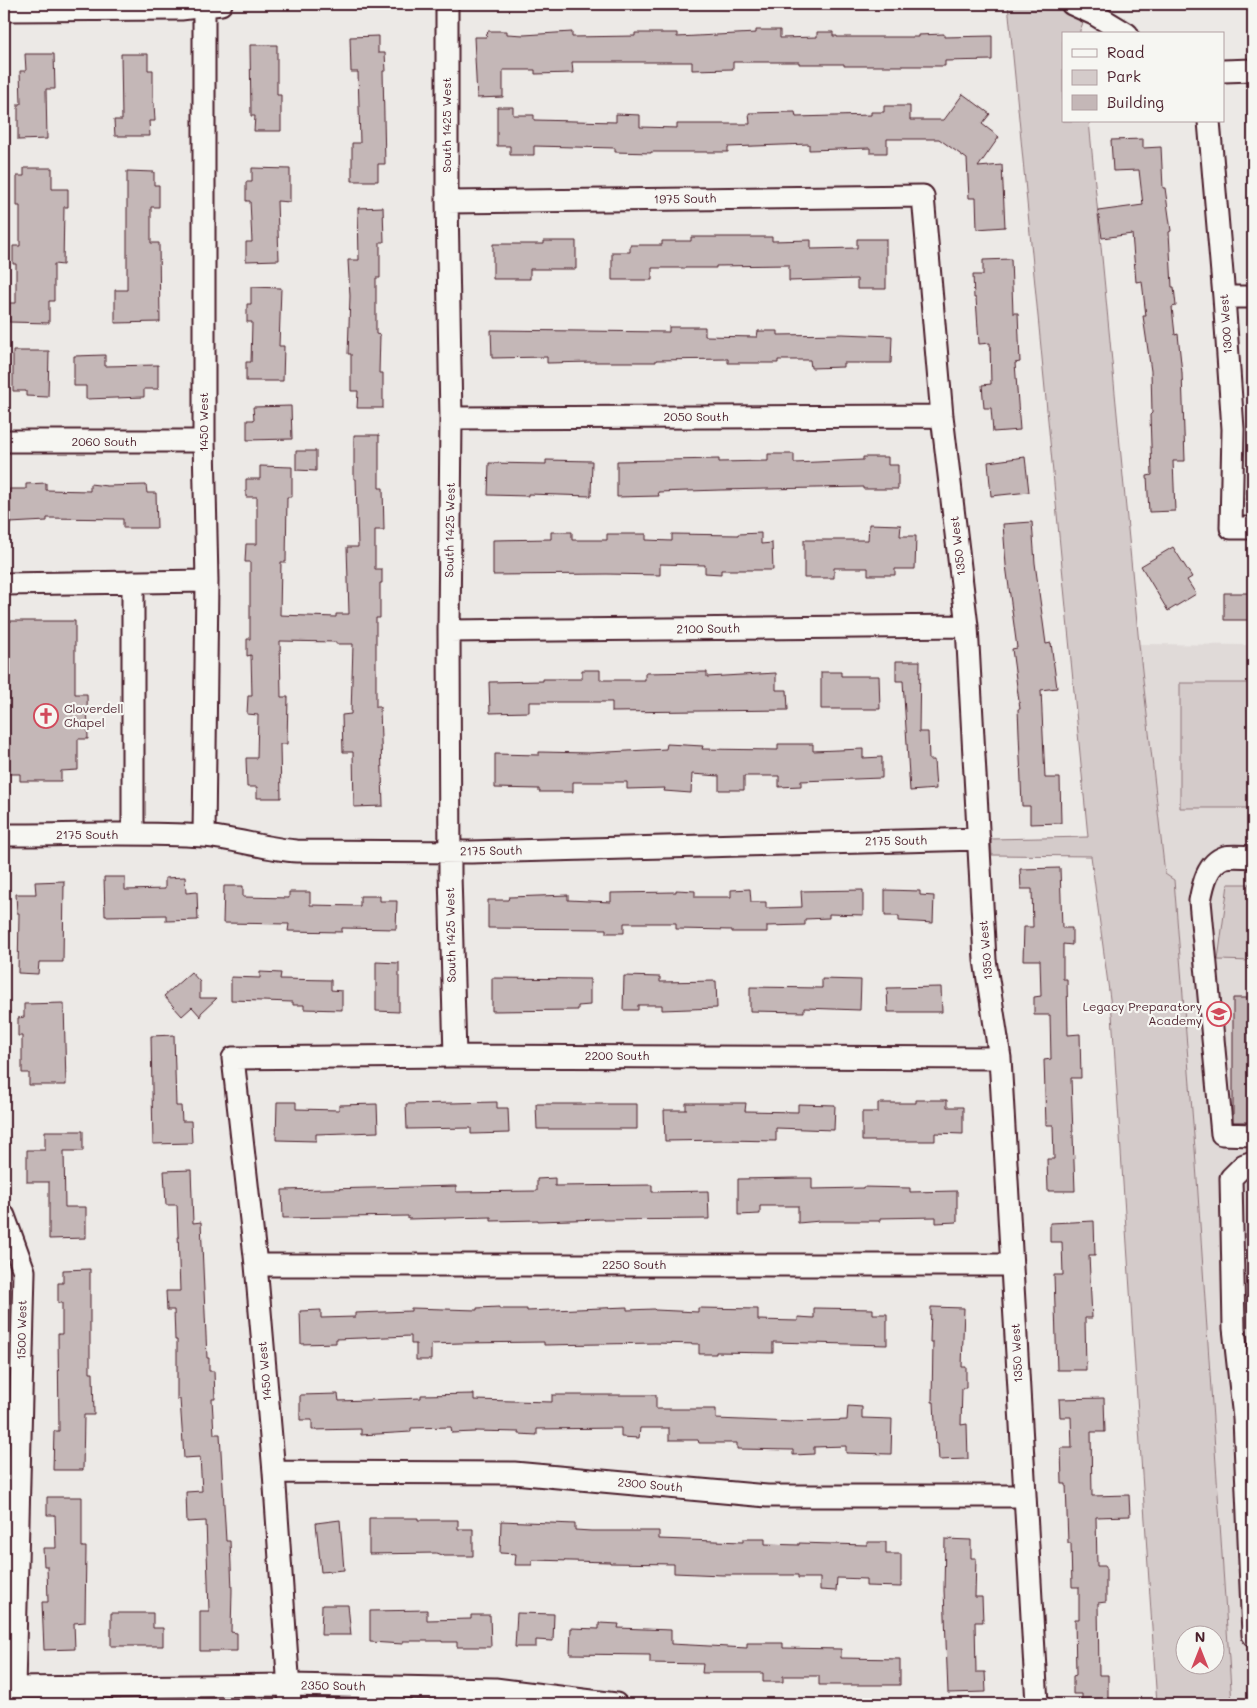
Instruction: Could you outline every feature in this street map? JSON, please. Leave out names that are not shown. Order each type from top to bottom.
[{"type":"street","name":"South 1425 West","points":[[447,4],[447,202],[451,418],[449,631],[450,874],[455,1056]]},
{"type":"street","points":[[1072,4],[1123,32]]},
{"type":"street","points":[[4,10],[182,9],[213,5]]},
{"type":"street","name":"1450 West","points":[[204,836],[207,581],[204,442],[213,5]]},
{"type":"street","points":[[1224,71],[1253,70]]},
{"type":"street","name":"1300 West","points":[[1209,122],[1233,429],[1231,528],[1253,528]]},
{"type":"street","name":"1975 South","points":[[447,202],[923,196]]},
{"type":"street","name":"1350 West","points":[[923,196],[942,416],[967,626],[985,960],[1000,1058],[1037,1704]]},
{"type":"street","points":[[1224,297],[1253,297]]},
{"type":"street","name":"2050 South","points":[[451,418],[942,416]]},
{"type":"street","name":"2060 South","points":[[4,442],[204,442]]},
{"type":"street","points":[[4,584],[207,581]]},
{"type":"street","points":[[132,582],[133,834]]},
{"type":"street","name":"2100 South","points":[[449,631],[967,626]]},
{"type":"street","name":"2175 South","points":[[4,835],[133,834],[204,836],[279,850],[451,852],[979,839]]},
{"type":"street","points":[[1253,857],[1226,857],[1214,862],[1204,880],[1200,901],[1222,1134],[1253,1135]]},
{"type":"street","name":"2200 South","points":[[233,1058],[455,1056],[1000,1058]]},
{"type":"street","name":"1450 West","points":[[233,1058],[256,1265],[274,1472],[289,1694]]},
{"type":"street","points":[[1253,1162],[1244,1165],[1232,1178],[1234,1328],[1248,1418],[1253,1635]]},
{"type":"street","name":"1500 West","points":[[4,1216],[24,1271],[14,1688]]},
{"type":"street","name":"2250 South","points":[[256,1265],[1012,1265]]},
{"type":"street","name":"2300 South","points":[[274,1472],[514,1472],[767,1496],[1025,1496]]},
{"type":"street","name":"2350 South","points":[[14,1688],[289,1694],[495,1689],[616,1704]]},
{"type":"shaded area","name":"Legacy Preparatory Academy","points":[[1139,644],[1253,645],[1253,1704],[1232,1704],[1195,1149],[1174,880],[1165,874]]},
{"type":"green space","points":[[1008,4],[1083,4],[1083,23],[1080,32],[1062,32],[1062,122],[1089,122],[1139,644],[1165,874],[1174,880],[1195,1149],[1232,1704],[1157,1704],[1112,1014],[1091,856],[992,855],[991,839],[1088,837]]},
{"type":"green space","points":[[1180,683],[1253,683],[1253,808],[1180,808]]},
{"type":"green space","points":[[1228,884],[1253,884],[1253,961],[1218,960]]},
{"type":"building","points":[[756,30],[780,30],[780,38],[817,37],[817,32],[833,32],[833,36],[837,37],[918,37],[918,35],[944,34],[944,37],[992,36],[992,60],[945,61],[945,66],[844,66],[844,64],[799,64],[799,62],[733,62],[733,69],[692,70],[692,62],[572,62],[573,73],[535,74],[535,70],[503,70],[503,97],[477,98],[474,37],[486,37],[488,31],[507,31],[507,34],[524,35],[572,32],[572,37],[635,36],[635,33],[677,33],[677,37],[756,33]]},
{"type":"building","points":[[378,36],[378,53],[385,53],[386,71],[383,71],[385,164],[378,164],[378,181],[352,181],[352,143],[360,143],[358,72],[351,72],[350,37]]},
{"type":"building","points":[[250,45],[277,45],[277,95],[281,95],[281,131],[254,131],[255,116],[251,116]]},
{"type":"building","points":[[25,54],[54,54],[55,89],[46,89],[47,139],[18,140],[18,104],[21,104],[20,71],[26,71]]},
{"type":"building","points":[[121,54],[148,54],[148,70],[153,70],[155,121],[149,121],[150,136],[115,136],[114,120],[122,120]]},
{"type":"building","points":[[963,94],[990,114],[982,124],[999,137],[978,167],[1002,165],[1005,227],[977,229],[976,198],[969,198],[967,159],[939,139],[887,139],[887,153],[870,153],[870,148],[809,150],[809,144],[728,147],[728,152],[651,153],[615,152],[615,148],[534,146],[534,155],[510,155],[510,146],[497,146],[497,107],[513,107],[513,115],[534,115],[534,120],[616,122],[616,114],[640,115],[640,127],[677,128],[677,124],[750,124],[749,113],[795,112],[796,117],[871,115],[871,112],[884,112],[884,106],[910,106],[910,120],[944,120]]},
{"type":"building","points":[[1143,139],[1143,148],[1161,147],[1163,188],[1165,188],[1171,231],[1169,232],[1172,287],[1174,287],[1176,306],[1172,307],[1175,335],[1178,334],[1182,373],[1185,461],[1173,461],[1175,511],[1149,512],[1147,476],[1152,475],[1151,371],[1143,316],[1146,316],[1142,281],[1136,282],[1132,234],[1102,238],[1098,211],[1143,205],[1139,170],[1113,171],[1111,140]]},
{"type":"building","points":[[24,168],[52,168],[52,189],[68,189],[68,207],[64,207],[63,265],[54,264],[54,301],[49,301],[49,323],[9,322],[9,303],[16,303],[16,264],[13,264],[13,246],[20,246],[20,206],[17,206],[17,176],[24,176]]},
{"type":"building","points":[[252,168],[290,169],[290,202],[277,201],[279,260],[246,261],[246,242],[252,242],[250,201],[246,201],[246,182],[252,182]]},
{"type":"building","points":[[127,171],[154,172],[154,185],[159,185],[159,207],[151,207],[151,243],[159,243],[160,322],[115,323],[115,290],[127,290]]},
{"type":"building","points":[[383,207],[384,242],[380,242],[380,278],[376,278],[376,334],[380,335],[379,373],[383,373],[383,408],[357,408],[358,391],[351,391],[351,354],[348,354],[350,296],[348,260],[359,260],[358,208]]},
{"type":"building","points":[[691,237],[772,237],[772,241],[811,240],[811,249],[857,248],[857,239],[886,239],[886,289],[857,289],[857,279],[789,281],[789,265],[652,268],[652,280],[612,280],[612,252],[630,252],[630,245],[662,245],[662,241],[691,241]]},
{"type":"building","points":[[544,241],[576,241],[576,269],[530,269],[530,279],[493,279],[493,244],[544,244]]},
{"type":"building","points":[[1011,259],[1013,313],[1018,313],[1020,362],[1015,363],[1020,430],[993,432],[991,408],[984,408],[982,385],[991,384],[990,343],[979,344],[973,275],[983,275],[983,260]]},
{"type":"building","points":[[251,287],[281,288],[279,346],[284,346],[283,381],[246,381],[246,362],[251,362],[252,322],[247,322],[247,304],[251,304]]},
{"type":"building","points":[[669,327],[705,327],[705,336],[757,337],[758,331],[778,331],[778,335],[842,334],[892,336],[891,363],[843,363],[843,367],[811,368],[810,360],[778,360],[778,363],[728,363],[728,359],[547,363],[547,357],[492,358],[491,330],[669,332]]},
{"type":"building","points":[[13,351],[49,351],[48,397],[26,396],[26,391],[13,391]]},
{"type":"building","points":[[105,355],[105,366],[158,365],[158,389],[144,389],[144,397],[86,399],[86,386],[74,386],[74,356]]},
{"type":"building","points":[[291,406],[292,439],[247,440],[247,420],[254,420],[253,407]]},
{"type":"building","points":[[354,435],[379,435],[379,488],[383,488],[384,530],[375,530],[375,569],[382,569],[380,618],[376,618],[376,707],[380,707],[383,806],[354,807],[353,752],[343,752],[342,715],[351,714],[353,644],[336,644],[336,642],[280,641],[281,697],[288,697],[287,744],[280,744],[281,798],[257,798],[257,787],[247,787],[246,758],[257,758],[258,715],[247,714],[248,696],[252,696],[251,655],[247,656],[247,639],[250,639],[250,562],[245,562],[246,544],[257,544],[257,497],[246,497],[246,479],[260,479],[260,466],[292,467],[292,497],[287,497],[286,562],[281,562],[280,615],[336,617],[336,614],[349,614],[347,547],[358,547],[356,479],[354,479]]},
{"type":"building","points":[[296,451],[316,451],[316,471],[296,470]]},
{"type":"building","points":[[768,454],[794,454],[794,463],[863,460],[863,457],[888,457],[888,465],[898,465],[898,489],[863,489],[863,487],[720,490],[658,492],[659,496],[617,497],[617,461],[719,459],[719,462],[768,461]]},
{"type":"building","points":[[1025,457],[1029,492],[991,496],[988,462]]},
{"type":"building","points":[[546,460],[592,461],[591,496],[488,495],[489,463],[546,464]]},
{"type":"building","points":[[46,483],[46,490],[90,491],[90,484],[107,486],[146,485],[147,493],[156,493],[157,528],[123,528],[123,519],[47,518],[47,521],[10,523],[9,489],[26,489],[26,484]]},
{"type":"building","points":[[1032,522],[1035,563],[1046,644],[1051,643],[1057,688],[1041,690],[1045,778],[1060,778],[1061,823],[1030,824],[1030,806],[1022,806],[1018,709],[1020,709],[1012,649],[1017,648],[1006,565],[1003,524]]},
{"type":"building","points":[[869,524],[901,525],[900,536],[916,536],[915,569],[895,569],[895,575],[868,575],[868,568],[834,568],[834,578],[804,578],[804,540],[868,540]]},
{"type":"building","points":[[551,532],[572,532],[572,540],[607,540],[607,534],[646,534],[646,540],[672,541],[672,534],[738,535],[761,533],[761,544],[772,543],[773,570],[721,570],[721,574],[705,573],[705,565],[660,564],[660,575],[493,575],[493,540],[551,539]]},
{"type":"building","points":[[1173,547],[1192,577],[1187,580],[1196,594],[1168,611],[1141,566]]},
{"type":"building","points":[[1224,593],[1253,593],[1253,620],[1224,620]]},
{"type":"building","name":"Cloverdell Chapel","points":[[4,621],[75,621],[75,694],[87,694],[88,739],[78,739],[78,770],[61,771],[61,781],[20,781],[20,774],[4,774]]},
{"type":"building","points":[[896,661],[920,661],[919,732],[928,732],[929,760],[934,760],[936,789],[910,791],[903,681],[896,681]]},
{"type":"building","points":[[582,670],[600,670],[600,680],[645,680],[645,673],[707,672],[707,677],[776,673],[776,690],[787,690],[788,710],[612,712],[612,702],[529,702],[529,712],[490,713],[489,682],[582,679]]},
{"type":"building","points":[[821,672],[841,672],[841,676],[879,676],[880,709],[821,709]]},
{"type":"building","points":[[667,744],[703,746],[702,749],[778,750],[778,744],[813,744],[813,751],[863,749],[863,758],[882,757],[882,778],[801,781],[801,786],[779,787],[779,776],[744,776],[744,790],[719,790],[719,776],[692,774],[691,793],[664,791],[665,788],[627,789],[627,782],[573,782],[573,792],[539,792],[539,789],[495,788],[495,754],[539,755],[539,752],[589,753],[666,749]]},
{"type":"building","points":[[1060,868],[1062,928],[1072,928],[1072,945],[1063,944],[1063,979],[1067,979],[1068,1035],[1080,1034],[1081,1078],[1071,1078],[1075,1191],[1048,1191],[1047,1159],[1054,1159],[1053,1125],[1046,1125],[1044,1060],[1051,1059],[1050,1015],[1034,1015],[1034,997],[1041,996],[1040,960],[1023,960],[1024,927],[1033,927],[1032,889],[1021,889],[1020,869]]},
{"type":"building","points":[[104,877],[125,877],[125,890],[165,889],[165,878],[185,877],[186,893],[197,892],[198,920],[166,921],[166,915],[105,916]]},
{"type":"building","points":[[64,881],[63,962],[39,962],[38,974],[18,973],[19,913],[17,913],[16,894],[36,894],[35,882]]},
{"type":"building","points":[[224,886],[243,886],[243,897],[289,898],[289,892],[310,892],[310,905],[360,906],[360,896],[380,896],[380,901],[397,901],[396,929],[342,928],[342,932],[288,931],[289,924],[223,923]]},
{"type":"building","points":[[750,889],[751,902],[766,902],[766,908],[802,907],[801,891],[863,890],[863,915],[829,914],[829,918],[805,919],[805,925],[767,926],[767,932],[676,929],[676,923],[624,923],[624,933],[606,933],[606,929],[488,928],[488,900],[508,900],[509,897],[568,895],[568,900],[611,902],[611,893],[676,892],[676,890],[695,891],[695,897],[731,897],[731,890]]},
{"type":"building","points":[[885,890],[920,891],[920,895],[934,896],[933,923],[899,921],[899,916],[885,916]]},
{"type":"building","points":[[376,962],[399,963],[399,1012],[376,1011]]},
{"type":"building","points":[[191,972],[200,982],[200,998],[217,998],[201,1013],[201,1017],[192,1007],[182,1016],[164,996]]},
{"type":"building","points":[[260,972],[281,973],[280,979],[331,980],[331,990],[342,991],[342,1010],[304,1009],[304,1005],[293,1005],[293,1002],[231,1000],[231,977],[260,978]]},
{"type":"building","points":[[624,976],[660,977],[660,982],[716,981],[717,1008],[662,1010],[662,1005],[638,1005],[638,1010],[623,1010]]},
{"type":"building","points":[[492,978],[590,979],[590,1005],[578,1006],[578,1010],[492,1011]]},
{"type":"building","points":[[822,979],[861,980],[860,1010],[804,1008],[804,1012],[750,1011],[750,987],[822,988]]},
{"type":"building","points":[[941,987],[942,1012],[888,1012],[887,988]]},
{"type":"building","points":[[1233,998],[1253,998],[1253,1122],[1233,1122]]},
{"type":"building","points":[[64,1003],[66,1085],[29,1085],[29,1073],[22,1073],[22,1036],[18,1036],[18,1018],[24,1017],[24,1004]]},
{"type":"building","points":[[174,1035],[176,1106],[181,1106],[182,1121],[191,1121],[192,1143],[153,1144],[151,1036]]},
{"type":"building","points":[[916,1100],[947,1100],[947,1107],[963,1107],[963,1134],[935,1133],[935,1141],[862,1141],[862,1112],[878,1112],[878,1103],[916,1103]]},
{"type":"building","points":[[277,1102],[296,1102],[296,1109],[339,1110],[339,1105],[377,1104],[378,1132],[316,1134],[316,1141],[276,1140]]},
{"type":"building","points":[[497,1102],[497,1108],[508,1108],[509,1133],[471,1134],[471,1128],[407,1129],[406,1104]]},
{"type":"building","points":[[686,1103],[746,1103],[745,1111],[798,1112],[798,1104],[835,1105],[834,1130],[776,1128],[776,1141],[665,1141],[664,1110],[686,1110]]},
{"type":"building","points":[[536,1104],[637,1104],[637,1129],[537,1129]]},
{"type":"building","points":[[45,1131],[83,1131],[83,1151],[64,1151],[65,1207],[86,1207],[86,1238],[49,1239],[49,1182],[27,1182],[27,1150],[45,1150]]},
{"type":"building","points":[[191,1170],[193,1223],[201,1222],[207,1358],[209,1358],[209,1371],[214,1371],[215,1399],[212,1399],[214,1434],[220,1434],[226,1541],[230,1541],[231,1632],[237,1633],[237,1651],[200,1651],[200,1611],[209,1611],[206,1521],[187,1522],[186,1492],[202,1491],[200,1457],[184,1458],[180,1399],[177,1399],[177,1340],[175,1340],[174,1310],[167,1310],[166,1291],[180,1291],[177,1205],[166,1205],[164,1171]]},
{"type":"building","points":[[555,1178],[555,1186],[652,1185],[652,1192],[708,1191],[709,1219],[491,1221],[491,1217],[408,1219],[408,1216],[283,1218],[282,1190],[456,1186],[456,1192],[537,1191],[537,1179]]},
{"type":"building","points":[[812,1178],[812,1189],[863,1187],[910,1188],[910,1192],[957,1191],[957,1222],[936,1223],[936,1217],[880,1218],[880,1221],[798,1223],[798,1206],[760,1206],[760,1214],[738,1215],[738,1179]]},
{"type":"building","points":[[1094,1221],[1095,1255],[1089,1255],[1092,1318],[1085,1318],[1086,1370],[1057,1370],[1054,1275],[1063,1275],[1062,1242],[1050,1242],[1050,1223]]},
{"type":"building","points":[[90,1269],[90,1373],[93,1373],[94,1415],[84,1415],[83,1470],[53,1470],[54,1431],[59,1431],[58,1334],[62,1334],[62,1303],[58,1303],[58,1283],[63,1283],[63,1270]]},
{"type":"building","points":[[499,1307],[499,1309],[527,1309],[527,1311],[627,1307],[627,1310],[654,1309],[698,1312],[698,1308],[758,1309],[758,1320],[798,1321],[798,1317],[814,1318],[814,1308],[873,1309],[873,1314],[887,1314],[887,1345],[773,1342],[773,1353],[716,1352],[716,1354],[699,1354],[699,1344],[544,1345],[544,1342],[461,1343],[431,1344],[431,1360],[416,1360],[416,1344],[411,1344],[411,1336],[336,1339],[336,1343],[301,1344],[300,1311],[321,1310],[321,1318],[355,1317],[355,1313],[411,1311],[411,1308],[477,1310],[477,1308]]},
{"type":"building","points":[[931,1307],[964,1308],[962,1367],[966,1367],[966,1388],[962,1388],[961,1425],[967,1424],[968,1459],[939,1460],[938,1444],[936,1444],[934,1402],[932,1402],[933,1342],[930,1342]]},
{"type":"building","points":[[338,1394],[339,1401],[421,1398],[421,1395],[474,1394],[474,1400],[552,1402],[552,1395],[656,1395],[656,1409],[716,1409],[716,1419],[792,1422],[847,1420],[848,1406],[862,1407],[862,1418],[892,1419],[891,1454],[846,1453],[846,1446],[814,1447],[814,1454],[793,1455],[793,1450],[737,1449],[737,1443],[699,1443],[698,1440],[669,1440],[669,1428],[640,1428],[639,1438],[621,1437],[621,1428],[537,1429],[537,1435],[519,1434],[519,1432],[475,1431],[452,1433],[451,1427],[411,1428],[411,1432],[361,1435],[361,1429],[312,1430],[312,1420],[300,1420],[300,1395]]},
{"type":"building","points":[[1104,1398],[1105,1432],[1091,1432],[1092,1496],[1129,1495],[1130,1516],[1096,1517],[1097,1566],[1106,1566],[1106,1602],[1098,1603],[1099,1675],[1108,1675],[1108,1704],[1082,1704],[1082,1694],[1073,1694],[1073,1676],[1076,1675],[1075,1619],[1079,1619],[1079,1587],[1072,1587],[1071,1543],[1068,1543],[1066,1484],[1062,1484],[1061,1448],[1072,1448],[1071,1417],[1060,1417],[1059,1399]]},
{"type":"building","points":[[47,1497],[82,1497],[82,1547],[86,1547],[85,1622],[74,1623],[75,1649],[44,1650],[42,1602],[48,1602],[47,1566],[44,1566],[43,1548],[56,1548],[55,1515],[47,1515]]},
{"type":"building","points":[[369,1518],[458,1520],[458,1529],[473,1529],[473,1556],[444,1556],[436,1553],[369,1554]]},
{"type":"building","points":[[340,1520],[344,1570],[321,1572],[316,1523]]},
{"type":"building","points":[[501,1521],[575,1524],[575,1530],[659,1531],[659,1539],[743,1542],[743,1539],[765,1539],[765,1544],[799,1545],[799,1543],[867,1545],[867,1542],[886,1542],[886,1554],[901,1554],[901,1587],[866,1586],[866,1579],[837,1578],[836,1591],[820,1590],[820,1578],[798,1578],[798,1575],[674,1573],[674,1564],[532,1560],[532,1565],[515,1565],[516,1554],[500,1553]]},
{"type":"building","points":[[945,1539],[971,1540],[971,1558],[976,1558],[975,1597],[982,1597],[983,1622],[975,1622],[976,1672],[985,1672],[986,1692],[948,1693],[944,1590]]},
{"type":"building","points":[[322,1605],[348,1605],[351,1635],[321,1635]]},
{"type":"building","points":[[427,1610],[427,1620],[471,1619],[471,1615],[490,1615],[491,1647],[457,1647],[457,1642],[442,1641],[403,1641],[403,1644],[370,1642],[370,1611]]},
{"type":"building","points":[[111,1613],[153,1613],[153,1628],[163,1628],[163,1646],[111,1646]]},
{"type":"building","points":[[517,1613],[554,1614],[553,1641],[536,1640],[536,1647],[515,1647]]},
{"type":"building","points":[[599,1623],[619,1624],[618,1628],[671,1630],[671,1644],[747,1648],[747,1643],[783,1643],[783,1648],[841,1649],[841,1658],[900,1659],[900,1685],[819,1685],[819,1676],[783,1676],[783,1682],[763,1682],[763,1673],[702,1673],[703,1664],[650,1663],[650,1655],[570,1654],[571,1628],[599,1629]]},
{"type":"place","name":"Cloverdell Chapel","points":[[46,716]]},
{"type":"place","name":"Legacy Preparatory Academy","points":[[1219,1014]]}]
